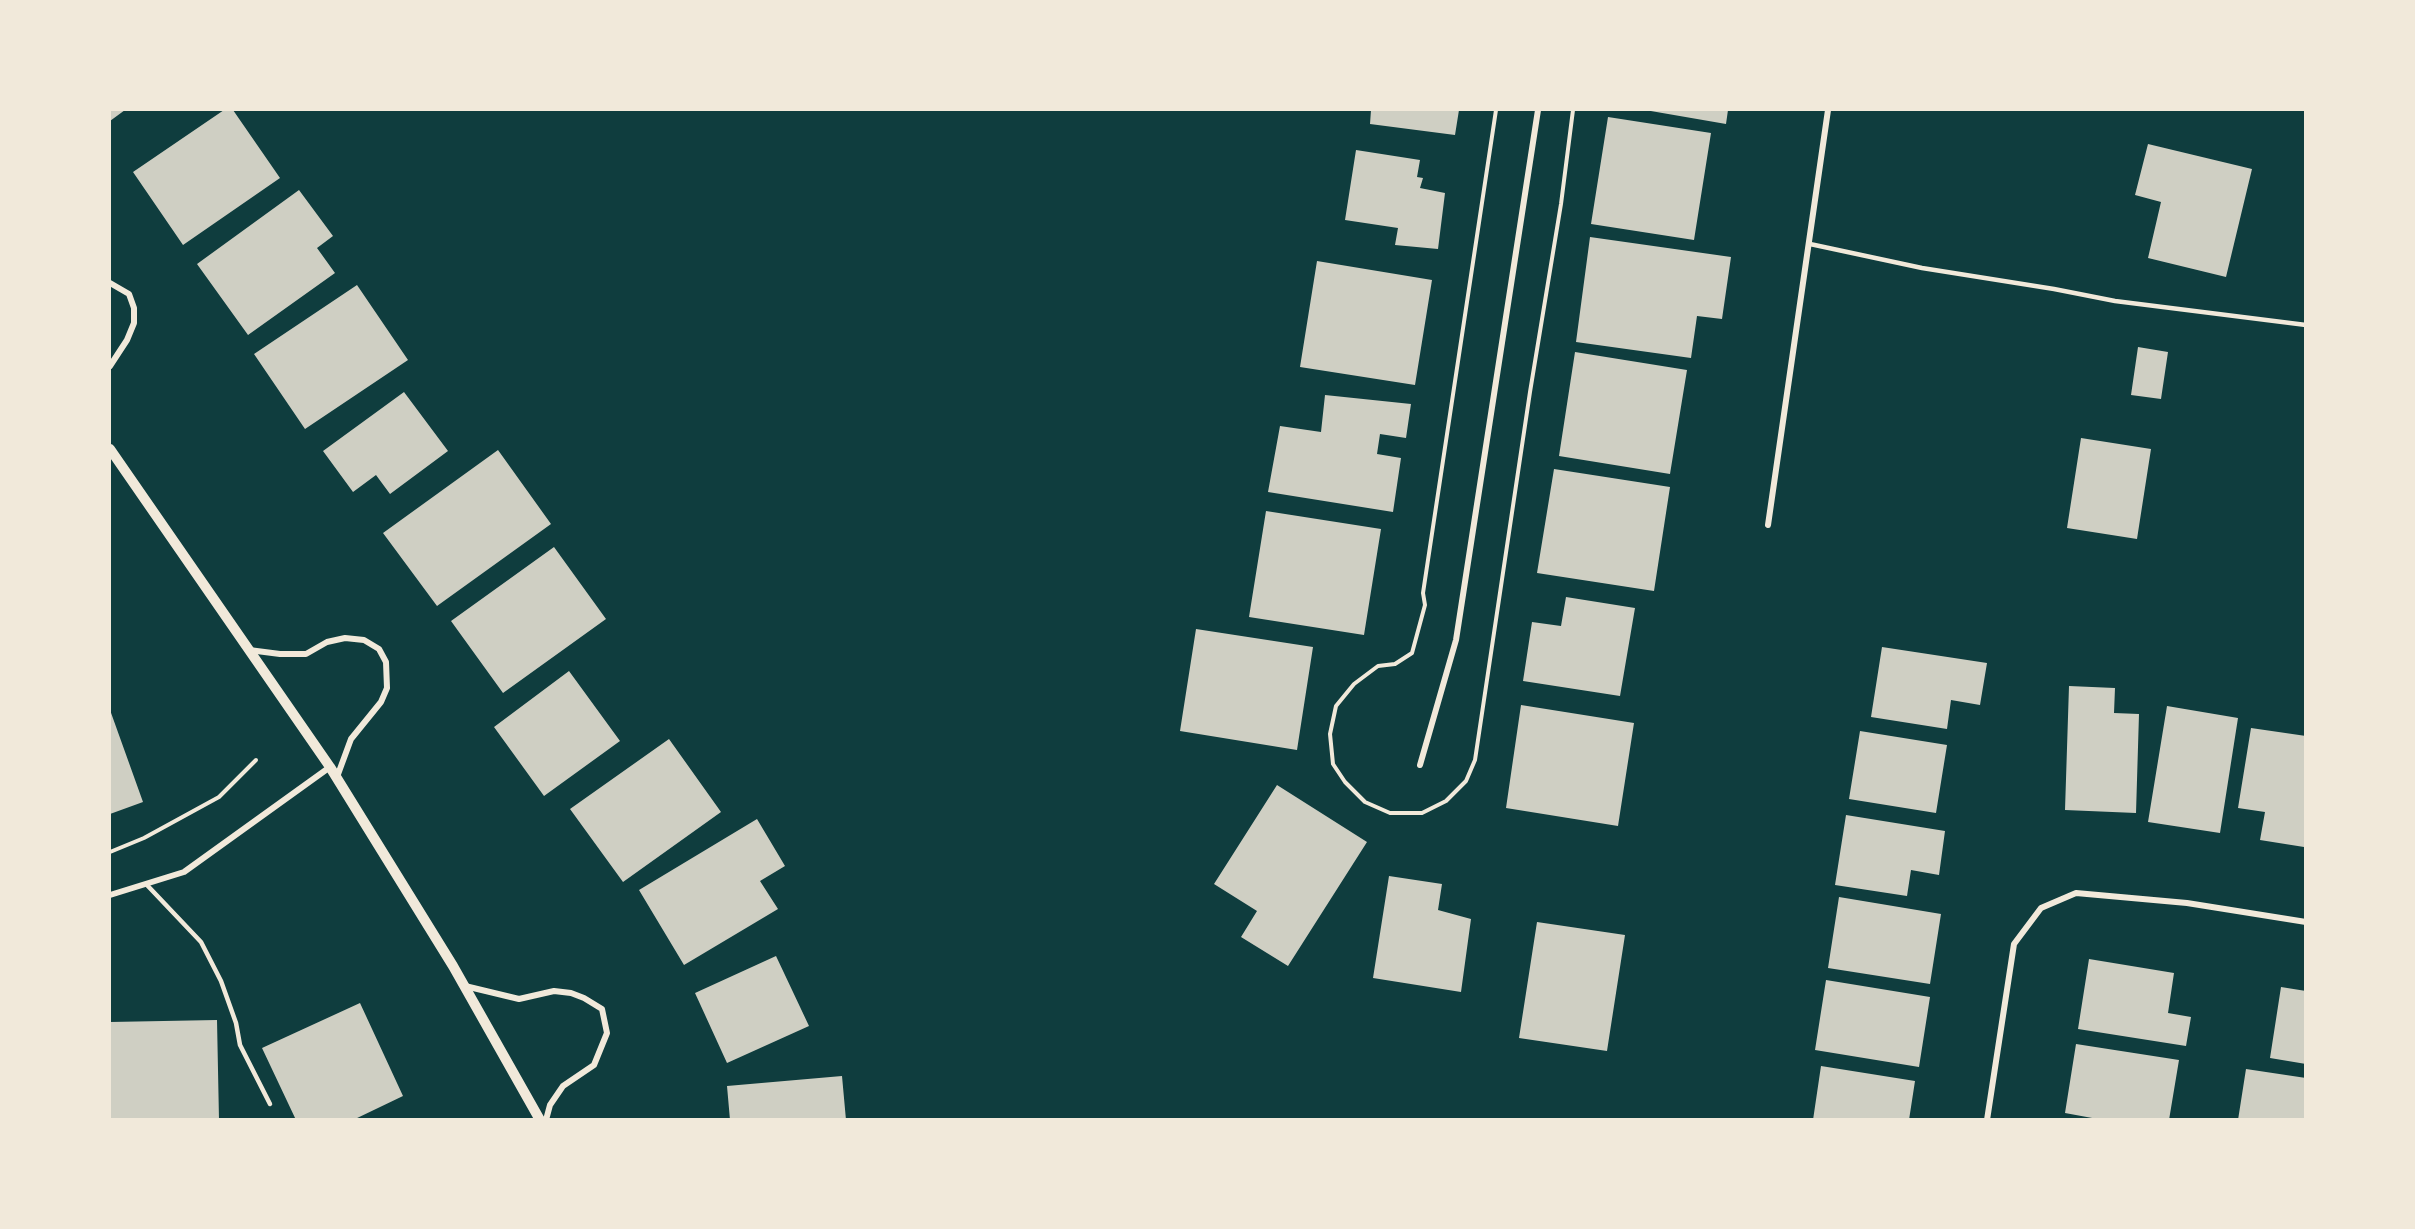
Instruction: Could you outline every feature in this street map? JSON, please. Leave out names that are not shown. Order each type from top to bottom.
[{"type":"street","points":[[1420,765],[1456,640],[1538,110]]},
{"type":"street","points":[[1768,525],[1828,110]]},
{"type":"street","points":[[110,283],[129,294],[134,308],[132,328],[110,366]]},
{"type":"street","points":[[110,449],[330,766],[465,986],[540,1119]]},
{"type":"street","points":[[249,650],[280,654],[306,654],[327,642],[345,638],[364,640],[379,649],[386,662],[387,688],[381,702],[351,739],[337,778]]},
{"type":"street","points":[[110,895],[184,872],[330,766]]},
{"type":"street","points":[[1987,1119],[2014,944],[2041,908],[2076,893],[2187,903],[2306,922]]},
{"type":"street","points":[[465,986],[519,999],[554,991],[571,993],[602,1009],[607,1034],[594,1065],[563,1086],[550,1105],[546,1119]]},
{"type":"lane","points":[[1810,244],[1922,268],[2115,301],[2306,325]]},
{"type":"lane","points":[[146,884],[201,942],[221,981],[236,1023],[240,1045],[270,1104]]},
{"type":"path","points":[[110,852],[144,838],[219,797],[256,760]]},
{"type":"building","points":[[110,110],[125,110],[110,121]]},
{"type":"building","points":[[224,110],[233,110],[280,178],[183,245],[133,172]]},
{"type":"building","points":[[1371,110],[1459,110],[1455,135],[1370,124]]},
{"type":"building","points":[[1645,110],[1728,110],[1726,124]]},
{"type":"building","points":[[1608,117],[1711,133],[1694,240],[1591,224]]},
{"type":"building","points":[[2148,144],[2252,169],[2226,277],[2148,258],[2161,202],[2135,195]]},
{"type":"building","points":[[1356,150],[1420,160],[1417,177],[1423,178],[1420,188],[1445,193],[1438,249],[1395,245],[1398,228],[1345,220]]},
{"type":"building","points":[[299,190],[333,236],[317,248],[335,273],[248,335],[197,264]]},
{"type":"building","points":[[1590,237],[1731,257],[1722,319],[1697,316],[1691,358],[1576,342]]},
{"type":"building","points":[[1317,261],[1432,280],[1415,385],[1300,367]]},
{"type":"building","points":[[357,285],[408,360],[305,429],[254,354]]},
{"type":"building","points":[[2138,347],[2168,352],[2161,399],[2131,395]]},
{"type":"building","points":[[1575,352],[1687,370],[1670,474],[1559,456]]},
{"type":"building","points":[[404,392],[448,451],[390,494],[376,475],[353,492],[323,451]]},
{"type":"building","points":[[1325,395],[1411,404],[1406,438],[1380,434],[1377,454],[1401,458],[1393,512],[1268,492],[1280,426],[1321,432]]},
{"type":"building","points":[[2081,438],[2151,449],[2137,539],[2067,528]]},
{"type":"building","points":[[498,450],[551,524],[437,606],[383,533]]},
{"type":"building","points":[[1554,469],[1670,487],[1654,591],[1537,573]]},
{"type":"building","points":[[1266,511],[1381,529],[1364,635],[1249,617]]},
{"type":"building","points":[[554,547],[606,619],[503,693],[451,621]]},
{"type":"building","points":[[1566,597],[1635,608],[1620,696],[1523,681],[1532,622],[1561,626]]},
{"type":"building","points":[[1196,629],[1313,647],[1297,750],[1180,731]]},
{"type":"building","points":[[1882,647],[1987,663],[1980,705],[1951,700],[1947,729],[1871,717]]},
{"type":"building","points":[[569,671],[620,741],[544,796],[494,727]]},
{"type":"building","points":[[2069,686],[2115,688],[2114,713],[2139,714],[2136,813],[2065,810]]},
{"type":"building","points":[[1521,705],[1634,723],[1618,826],[1506,808]]},
{"type":"building","points":[[2167,706],[2238,718],[2220,833],[2148,822]]},
{"type":"building","points":[[110,710],[143,802],[110,814]]},
{"type":"building","points":[[2251,728],[2306,736],[2304,847],[2260,840],[2265,812],[2238,808]]},
{"type":"building","points":[[1860,731],[1947,745],[1936,813],[1849,799]]},
{"type":"building","points":[[669,739],[721,812],[623,882],[570,809]]},
{"type":"building","points":[[1277,785],[1367,842],[1288,966],[1241,937],[1257,911],[1214,884]]},
{"type":"building","points":[[1846,815],[1945,831],[1939,875],[1911,870],[1907,896],[1835,885]]},
{"type":"building","points":[[757,819],[785,866],[760,881],[778,909],[684,965],[639,890]]},
{"type":"building","points":[[1389,876],[1442,884],[1438,910],[1471,919],[1461,992],[1373,978]]},
{"type":"building","points":[[1839,897],[1941,914],[1930,984],[1828,968]]},
{"type":"building","points":[[1537,922],[1625,935],[1607,1051],[1519,1038]]},
{"type":"building","points":[[776,956],[809,1026],[727,1063],[695,993]]},
{"type":"building","points":[[2089,959],[2174,973],[2168,1013],[2191,1017],[2186,1046],[2078,1029]]},
{"type":"building","points":[[1826,980],[1930,997],[1919,1067],[1815,1050]]},
{"type":"building","points":[[2281,987],[2306,991],[2306,1064],[2270,1058]]},
{"type":"building","points":[[360,1003],[403,1096],[353,1120],[296,1120],[262,1048]]},
{"type":"building","points":[[217,1020],[219,1120],[110,1120],[110,1022]]},
{"type":"building","points":[[2076,1044],[2179,1060],[2169,1120],[2103,1120],[2065,1113]]},
{"type":"building","points":[[1821,1066],[1915,1081],[1909,1120],[1813,1120]]},
{"type":"building","points":[[2246,1069],[2306,1078],[2306,1120],[2238,1120]]},
{"type":"building","points":[[842,1076],[846,1120],[730,1120],[727,1086]]}]
